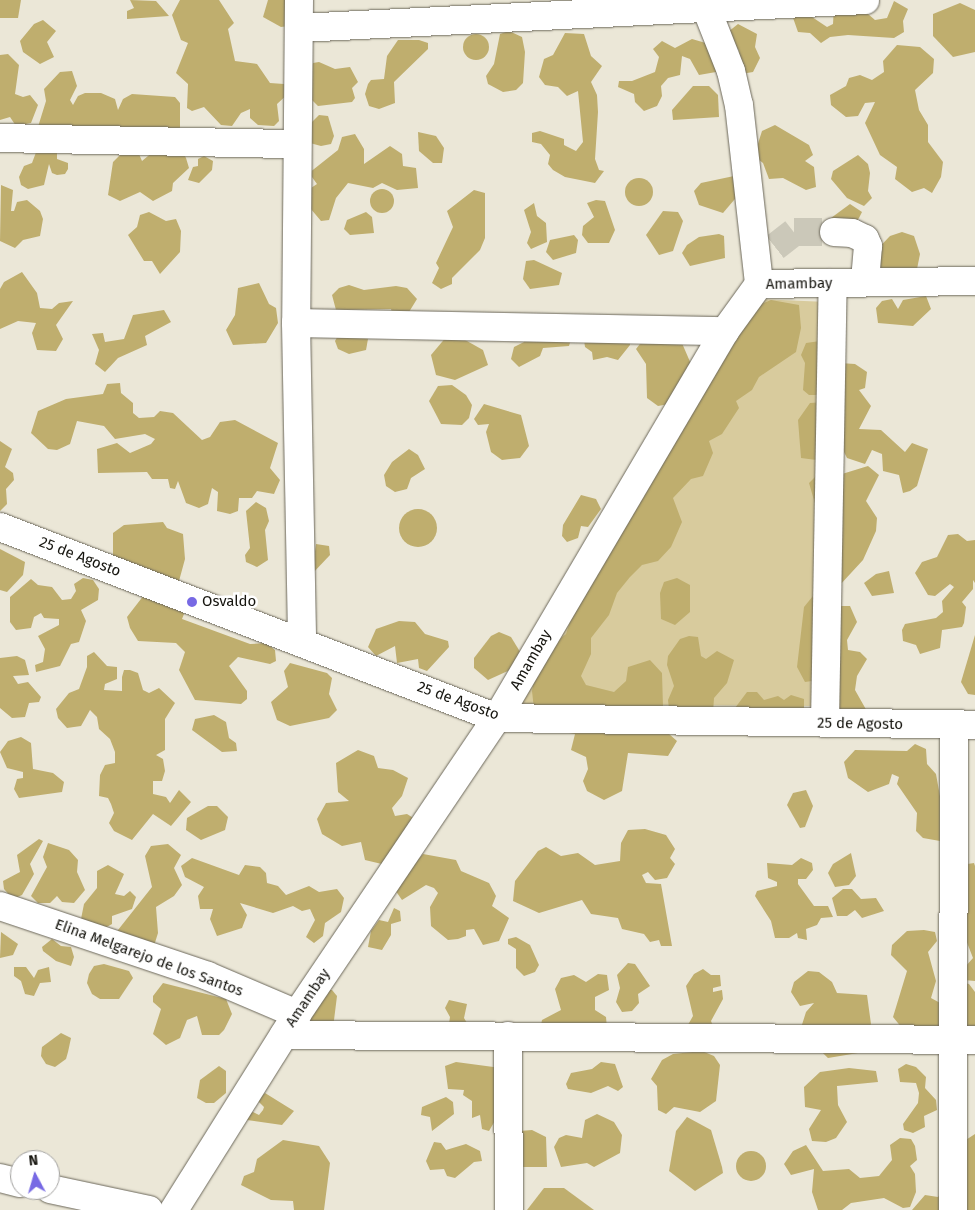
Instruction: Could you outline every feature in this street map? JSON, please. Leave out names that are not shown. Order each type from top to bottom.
[{"type":"street","points":[[299,0],[296,144],[296,323],[302,641]]},
{"type":"street","points":[[299,28],[705,4],[865,0]]},
{"type":"street","points":[[705,4],[739,105],[758,275]]},
{"type":"street","points":[[0,138],[296,144]]},
{"type":"street","points":[[834,232],[852,233],[865,239],[868,246],[865,282]]},
{"type":"street","points":[[758,275],[775,247]]},
{"type":"street","name":"Amambay","points":[[174,1210],[290,1024],[497,718],[758,275],[832,283],[975,281]]},
{"type":"street","points":[[825,724],[832,283]]},
{"type":"street","points":[[296,323],[724,330]]},
{"type":"street","name":"25 de Agosto","points":[[0,527],[302,641],[497,718],[964,725]]},
{"type":"street","points":[[953,1210],[964,1040],[964,725]]},
{"type":"street","name":"Elina Melgarejo de los Santos","points":[[0,906],[208,976],[290,1024]]},
{"type":"street","points":[[290,1024],[508,1036],[964,1040]]},
{"type":"street","points":[[508,1036],[509,1210]]},
{"type":"street","points":[[60,1191],[149,1210]]},
{"type":"shaded area","points":[[0,0],[21,0],[18,18],[0,18]]},
{"type":"shaded area","points":[[130,0],[156,1],[169,16],[127,19],[127,11],[134,8]]},
{"type":"shaded area","points":[[180,0],[219,0],[234,23],[228,29],[235,61],[257,64],[270,83],[284,84],[289,93],[277,104],[279,121],[274,126],[258,125],[250,118],[250,109],[241,113],[232,126],[221,125],[204,107],[192,111],[187,108],[188,84],[176,73],[188,43],[181,40],[172,15]]},
{"type":"shaded area","points":[[268,0],[287,0],[289,26],[281,27],[263,17]]},
{"type":"shaded area","points":[[894,1],[908,9],[903,21],[904,32],[894,38],[848,35],[830,37],[821,43],[810,33],[798,32],[792,15],[803,11],[827,27],[833,24],[834,6],[868,4],[868,14],[875,20],[887,18]]},
{"type":"shaded area","points":[[960,3],[975,10],[975,52],[953,57],[933,36],[933,14]]},
{"type":"shaded area","points":[[43,20],[56,31],[47,42],[54,57],[40,64],[23,52],[20,41],[34,24]]},
{"type":"shaded area","points":[[738,24],[757,34],[755,47],[760,58],[753,72],[741,74],[739,51],[728,32]]},
{"type":"shaded area","points":[[509,31],[522,37],[525,52],[523,83],[516,90],[503,92],[488,84],[486,76],[494,64],[500,34]]},
{"type":"shaded area","points":[[565,33],[584,34],[591,56],[602,66],[591,82],[597,95],[598,112],[595,159],[599,170],[604,171],[595,183],[565,177],[553,170],[548,164],[550,155],[541,144],[532,142],[532,133],[540,131],[564,139],[564,145],[576,151],[583,142],[578,91],[567,96],[558,87],[545,85],[539,77],[544,59],[553,55]]},
{"type":"shaded area","points":[[476,34],[485,38],[489,47],[485,56],[476,60],[467,56],[463,47],[467,38]]},
{"type":"shaded area","points":[[692,39],[716,46],[719,57],[716,72],[699,75],[690,59],[682,56],[680,75],[668,78],[661,86],[662,96],[657,106],[644,111],[635,102],[634,94],[618,87],[619,81],[632,81],[655,72],[659,57],[653,49],[662,41],[675,48]]},
{"type":"shaded area","points":[[398,40],[419,40],[428,43],[428,49],[394,82],[395,103],[379,109],[369,106],[365,94],[368,84],[371,80],[384,79],[387,56]]},
{"type":"shaded area","points":[[897,45],[920,47],[934,59],[933,73],[915,90],[919,110],[928,125],[928,142],[943,162],[941,177],[932,193],[924,188],[912,192],[895,179],[897,167],[880,155],[865,123],[875,102],[865,103],[858,116],[846,117],[831,105],[830,95],[846,86],[849,78],[860,75],[872,80],[884,72],[883,61]]},
{"type":"shaded area","points":[[8,54],[19,65],[15,94],[23,97],[30,95],[38,105],[31,123],[16,126],[10,117],[0,120],[0,55]]},
{"type":"shaded area","points":[[319,62],[335,69],[350,67],[358,82],[352,88],[355,98],[352,102],[318,106],[312,100],[305,85],[306,75],[313,63]]},
{"type":"shaded area","points":[[72,71],[77,86],[70,100],[73,105],[78,96],[85,93],[101,93],[115,99],[118,110],[123,99],[132,94],[175,97],[180,103],[180,132],[37,130],[46,101],[44,89],[60,72]]},
{"type":"shaded area","points":[[693,86],[709,86],[718,95],[719,117],[673,120],[672,110]]},
{"type":"shaded area","points":[[319,115],[328,116],[334,136],[331,144],[321,146],[310,143],[310,124]]},
{"type":"shaded area","points":[[775,125],[809,145],[813,155],[805,161],[814,167],[816,187],[806,190],[783,178],[769,179],[763,163],[754,156],[762,131]]},
{"type":"shaded area","points":[[418,132],[436,136],[444,148],[442,163],[433,163],[419,151]]},
{"type":"shaded area","points":[[355,134],[364,149],[364,164],[390,146],[402,154],[403,166],[416,168],[418,188],[397,190],[382,183],[373,188],[348,183],[336,198],[329,220],[321,221],[305,202],[305,192],[317,184],[309,173],[338,150],[342,137]]},
{"type":"shaded area","points":[[38,147],[57,151],[57,159],[68,163],[68,169],[65,174],[57,175],[52,173],[49,164],[44,185],[28,189],[21,185],[19,177],[24,166],[32,163]]},
{"type":"shaded area","points":[[154,151],[182,151],[186,158],[189,168],[173,183],[172,191],[153,201],[140,192],[120,201],[108,195],[113,162],[120,155],[139,154],[142,161]]},
{"type":"shaded area","points":[[858,155],[868,164],[870,173],[868,191],[872,198],[864,206],[847,198],[831,179],[833,171]]},
{"type":"shaded area","points":[[204,156],[213,161],[212,170],[199,183],[188,180],[193,167],[198,166],[198,159]]},
{"type":"shaded area","points":[[734,176],[740,193],[723,213],[699,205],[694,191],[701,183]]},
{"type":"shaded area","points":[[639,178],[649,182],[653,192],[649,202],[639,206],[629,202],[625,192],[629,182]]},
{"type":"shaded area","points":[[1,185],[13,190],[11,211],[14,211],[17,202],[27,200],[40,211],[43,219],[40,236],[23,240],[15,248],[0,241]]},
{"type":"shaded area","points":[[382,189],[391,192],[394,201],[391,210],[382,213],[373,210],[370,201],[373,192]]},
{"type":"shaded area","points":[[474,190],[485,193],[485,238],[480,250],[452,278],[452,284],[441,289],[432,283],[439,268],[436,263],[453,227],[447,211]]},
{"type":"shaded area","points":[[596,200],[605,201],[615,230],[609,243],[588,243],[582,235],[583,226],[594,217],[587,203]]},
{"type":"shaded area","points":[[534,203],[537,216],[546,223],[547,242],[531,249],[527,243],[531,232],[524,210]]},
{"type":"shaded area","points":[[850,204],[862,212],[859,218],[855,223],[832,227],[831,218]]},
{"type":"shaded area","points":[[663,211],[678,212],[683,221],[673,251],[659,255],[646,235]]},
{"type":"shaded area","points":[[149,212],[166,221],[176,219],[181,231],[180,252],[160,274],[152,261],[144,261],[128,235],[137,227],[140,215]]},
{"type":"shaded area","points":[[366,212],[372,217],[374,233],[350,235],[344,229],[347,220]]},
{"type":"shaded area","points":[[902,232],[914,236],[920,254],[917,269],[887,290],[869,258],[890,236]]},
{"type":"shaded area","points":[[719,234],[724,236],[725,258],[690,266],[682,253],[687,245],[699,237]]},
{"type":"shaded area","points":[[574,235],[578,240],[576,253],[553,260],[546,252],[550,240]]},
{"type":"shaded area","points":[[534,260],[562,273],[559,285],[530,289],[523,279],[526,261]]},
{"type":"shaded area","points":[[22,272],[37,293],[40,308],[52,309],[59,303],[73,301],[56,325],[63,339],[56,351],[37,350],[32,333],[36,323],[18,321],[0,329],[0,289],[4,282]]},
{"type":"shaded area","points":[[259,283],[269,304],[276,308],[278,323],[266,343],[233,345],[226,330],[235,315],[238,288]]},
{"type":"shaded area","points":[[349,285],[364,290],[396,286],[407,288],[417,299],[409,312],[393,316],[391,309],[336,310],[332,295],[339,288]]},
{"type":"shaded area","points":[[926,296],[931,309],[913,326],[878,323],[876,308],[882,301],[892,299],[898,309],[903,300]]},
{"type":"shaded area","points":[[755,299],[828,302],[819,706],[521,704]]},
{"type":"shaded area","points":[[771,300],[799,305],[801,328],[796,352],[759,377],[752,390],[736,401],[739,408],[722,434],[709,441],[713,453],[703,476],[691,479],[673,498],[682,522],[671,547],[658,561],[642,565],[630,577],[617,593],[609,615],[591,638],[591,654],[581,676],[586,685],[614,692],[626,681],[628,667],[650,660],[662,673],[663,707],[633,727],[653,734],[669,734],[677,741],[668,756],[628,753],[622,791],[604,800],[587,791],[583,781],[588,769],[586,757],[571,750],[575,734],[563,732],[534,709],[532,691],[537,666],[550,647],[566,634],[573,613],[673,412],[757,306]]},
{"type":"shaded area","points":[[164,310],[171,322],[145,336],[147,345],[118,358],[105,372],[95,364],[99,350],[92,334],[103,333],[105,342],[124,339],[133,315]]},
{"type":"shaded area","points":[[675,327],[691,364],[669,404],[658,406],[647,398],[646,364],[636,349],[643,340]]},
{"type":"shaded area","points":[[364,329],[368,339],[366,350],[349,354],[338,349],[335,341],[339,334]]},
{"type":"shaded area","points":[[527,334],[572,336],[569,346],[543,348],[540,356],[519,367],[511,359],[514,347],[524,342]]},
{"type":"shaded area","points":[[447,336],[458,336],[483,350],[488,365],[455,380],[436,375],[431,355]]},
{"type":"shaded area","points":[[630,336],[630,345],[618,360],[607,357],[593,360],[592,352],[585,347],[584,340]]},
{"type":"shaded area","points":[[820,341],[823,395],[809,395],[803,390],[805,363],[801,355],[806,343]]},
{"type":"shaded area","points":[[840,363],[855,364],[867,372],[865,388],[859,390],[871,406],[859,429],[881,430],[905,452],[912,443],[928,449],[917,486],[910,491],[903,493],[899,475],[883,471],[882,454],[872,450],[865,464],[847,458],[838,440],[824,461],[801,458],[798,420],[810,403],[825,402]]},
{"type":"shaded area","points":[[120,383],[121,393],[133,403],[133,413],[139,418],[154,417],[160,411],[173,413],[202,440],[210,437],[220,422],[235,420],[278,443],[270,468],[280,480],[274,494],[257,491],[252,498],[239,498],[238,511],[230,514],[217,511],[218,492],[212,488],[208,504],[199,508],[186,503],[178,481],[175,489],[170,488],[168,479],[152,479],[147,472],[98,473],[97,449],[117,443],[130,453],[151,444],[155,439],[145,434],[115,439],[104,426],[77,421],[70,444],[57,450],[48,449],[31,433],[38,411],[66,399],[103,394],[107,384]]},
{"type":"shaded area","points":[[452,385],[466,395],[472,405],[469,418],[462,425],[441,424],[429,401],[438,386]]},
{"type":"shaded area","points":[[484,404],[521,415],[529,446],[520,458],[502,460],[491,452],[486,432],[489,424],[478,425],[474,419]]},
{"type":"shaded area","points":[[0,441],[12,449],[5,467],[13,473],[14,480],[6,489],[7,504],[0,511]]},
{"type":"shaded area","points":[[409,449],[418,455],[425,469],[411,478],[407,489],[395,492],[386,486],[384,475],[392,462]]},
{"type":"shaded area","points":[[868,466],[879,475],[866,501],[877,518],[876,531],[863,560],[839,586],[809,483],[815,477],[829,478]]},
{"type":"shaded area","points":[[581,495],[596,499],[601,509],[588,527],[581,526],[578,538],[567,542],[562,536],[563,525]]},
{"type":"shaded area","points":[[256,502],[266,508],[269,521],[265,530],[268,560],[257,567],[246,562],[245,555],[250,548],[246,511]]},
{"type":"shaded area","points":[[418,509],[431,515],[437,528],[431,541],[418,547],[405,541],[399,528],[405,515]]},
{"type":"shaded area","points":[[163,522],[167,528],[183,534],[185,559],[179,581],[113,560],[113,533],[124,525]]},
{"type":"shaded area","points":[[958,534],[967,541],[975,540],[975,583],[973,580],[973,589],[962,602],[966,607],[964,623],[962,627],[942,630],[940,648],[920,654],[916,645],[903,641],[902,630],[905,624],[936,618],[943,612],[942,601],[954,587],[950,584],[935,596],[928,595],[915,573],[922,562],[937,557],[948,535]]},
{"type":"shaded area","points":[[316,544],[329,546],[330,555],[312,574]]},
{"type":"shaded area","points":[[0,549],[25,562],[23,575],[7,592],[0,590]]},
{"type":"shaded area","points":[[889,571],[894,593],[872,596],[864,583],[876,574]]},
{"type":"shaded area","points":[[83,578],[93,580],[99,589],[98,600],[81,610],[86,621],[79,642],[71,644],[60,666],[36,672],[35,665],[43,662],[45,649],[38,636],[59,625],[59,619],[44,618],[41,613],[34,617],[31,628],[16,630],[10,622],[10,597],[31,579],[38,585],[52,587],[62,600],[71,599],[76,591],[74,584]]},
{"type":"shaded area","points":[[677,578],[690,585],[690,612],[675,625],[661,619],[660,593],[664,582]]},
{"type":"shaded area","points":[[817,591],[838,606],[850,606],[857,622],[847,640],[848,650],[860,652],[867,659],[857,676],[855,690],[868,713],[856,735],[819,680],[805,682],[797,667],[804,607]]},
{"type":"shaded area","points":[[144,595],[186,609],[182,619],[250,644],[266,643],[275,650],[276,661],[270,664],[238,657],[229,666],[247,691],[247,699],[241,704],[195,700],[179,670],[185,652],[176,643],[138,641],[130,628],[127,617]]},
{"type":"shaded area","points":[[399,621],[415,622],[425,634],[448,641],[449,647],[427,671],[419,668],[418,659],[397,663],[395,646],[376,656],[368,647],[376,629]]},
{"type":"shaded area","points":[[499,632],[511,637],[522,655],[510,670],[488,680],[474,668],[474,658],[491,636]]},
{"type":"shaded area","points":[[975,635],[975,695],[968,694],[961,682]]},
{"type":"shaded area","points":[[689,636],[698,637],[701,656],[706,659],[717,651],[734,660],[727,683],[714,698],[713,713],[669,709],[668,700],[674,686],[667,665],[668,656],[680,639]]},
{"type":"shaded area","points":[[94,652],[107,666],[117,667],[117,679],[105,684],[104,690],[122,691],[124,670],[130,670],[138,673],[143,690],[149,693],[159,688],[175,703],[165,719],[165,750],[156,755],[163,759],[165,771],[162,781],[153,781],[153,794],[166,797],[170,803],[179,790],[191,802],[171,826],[153,814],[132,840],[114,831],[109,823],[114,813],[111,804],[108,798],[99,796],[100,775],[105,765],[115,763],[115,752],[110,739],[99,729],[97,717],[90,710],[81,726],[67,728],[58,718],[56,709],[69,693],[79,689],[87,667],[87,656]]},
{"type":"shaded area","points":[[17,656],[25,660],[29,675],[13,676],[18,684],[28,682],[41,697],[39,702],[29,703],[25,717],[12,718],[0,708],[0,658]]},
{"type":"shaded area","points":[[290,663],[327,673],[332,678],[329,694],[337,710],[329,718],[290,726],[277,720],[271,702],[288,687],[284,671]]},
{"type":"shaded area","points":[[747,692],[757,692],[764,700],[778,696],[784,700],[791,695],[804,699],[804,715],[735,708]]},
{"type":"shaded area","points":[[214,715],[226,722],[229,738],[236,743],[237,751],[222,752],[192,730],[195,719]]},
{"type":"shaded area","points":[[21,737],[31,743],[33,769],[53,773],[64,782],[62,792],[19,798],[14,789],[17,779],[23,778],[23,772],[7,768],[0,752],[8,741]]},
{"type":"shaded area","points":[[915,744],[926,749],[927,764],[936,774],[943,813],[940,841],[923,838],[916,831],[917,813],[897,784],[899,777],[892,774],[889,784],[868,792],[848,778],[844,762],[855,750],[907,751]]},
{"type":"shaded area","points":[[358,750],[374,756],[378,768],[393,770],[408,778],[402,796],[392,808],[395,816],[407,814],[415,819],[386,865],[365,860],[361,842],[342,846],[322,834],[317,819],[326,803],[349,801],[338,792],[336,763]]},
{"type":"shaded area","points":[[806,790],[813,806],[805,827],[800,828],[787,805],[793,793]]},
{"type":"shaded area","points":[[208,806],[217,806],[228,817],[225,830],[201,840],[186,830],[187,818]]},
{"type":"shaded area","points":[[645,829],[666,835],[675,849],[670,858],[675,864],[667,878],[655,880],[648,872],[642,875],[646,883],[661,884],[672,946],[661,946],[659,940],[650,942],[644,934],[622,929],[618,918],[591,914],[582,900],[539,913],[513,901],[515,881],[538,851],[546,847],[561,856],[578,853],[595,865],[620,861],[621,843],[628,830]]},
{"type":"shaded area","points":[[39,839],[43,841],[30,864],[34,874],[22,895],[13,899],[4,889],[3,881],[20,872],[17,855]]},
{"type":"shaded area","points":[[48,843],[69,850],[78,860],[77,872],[85,890],[74,903],[62,902],[57,896],[50,903],[38,903],[31,896],[47,867],[43,857]]},
{"type":"shaded area","points":[[168,844],[181,855],[174,868],[182,885],[174,896],[156,907],[158,933],[153,949],[116,951],[118,930],[152,887],[145,856],[151,846]]},
{"type":"shaded area","points":[[851,853],[856,876],[849,885],[835,887],[828,873],[833,864]]},
{"type":"shaded area","points":[[423,854],[456,860],[461,871],[489,883],[496,896],[492,906],[509,918],[499,941],[483,945],[474,929],[466,930],[466,936],[448,940],[431,926],[430,907],[438,893],[434,888],[426,885],[402,900],[393,887]]},
{"type":"shaded area","points":[[192,858],[239,875],[245,865],[260,867],[266,873],[267,883],[278,886],[286,895],[309,886],[319,892],[337,889],[344,898],[341,912],[325,923],[323,936],[314,943],[306,937],[315,920],[310,909],[302,911],[293,906],[273,913],[240,903],[247,915],[242,928],[217,936],[210,919],[213,909],[200,909],[198,896],[204,887],[185,877],[181,866]]},
{"type":"shaded area","points":[[801,858],[812,863],[813,870],[806,879],[798,879],[798,884],[814,906],[828,906],[833,917],[821,918],[817,925],[806,929],[807,940],[798,938],[797,933],[789,938],[775,938],[771,921],[755,896],[757,891],[777,886],[777,882],[768,878],[767,863],[792,865]]},
{"type":"shaded area","points":[[974,863],[975,981],[964,980],[965,967],[973,958],[961,927],[967,923],[961,865]]},
{"type":"shaded area","points":[[108,865],[124,874],[115,894],[124,896],[130,891],[136,897],[132,909],[112,916],[112,924],[105,928],[81,919],[84,904],[97,888],[97,871]]},
{"type":"shaded area","points":[[843,889],[852,889],[861,899],[876,898],[884,911],[862,918],[855,910],[847,916],[837,916],[832,898]]},
{"type":"shaded area","points":[[394,908],[400,911],[401,921],[391,924],[391,935],[382,950],[368,947],[371,931],[379,920],[388,922]]},
{"type":"shaded area","points":[[924,930],[935,932],[937,941],[928,952],[936,981],[931,998],[942,1004],[941,1025],[935,1033],[902,1028],[893,1017],[907,971],[891,955],[892,945],[907,931]]},
{"type":"shaded area","points":[[1,932],[18,944],[13,955],[0,958]]},
{"type":"shaded area","points":[[516,937],[530,945],[539,965],[535,972],[524,976],[516,968],[516,949],[508,944],[508,939]]},
{"type":"shaded area","points":[[52,939],[61,946],[71,947],[74,957],[71,966],[56,961],[43,951],[42,947]]},
{"type":"shaded area","points":[[628,963],[635,964],[650,986],[638,994],[639,1003],[632,1011],[622,1012],[616,1002],[620,988],[617,975]]},
{"type":"shaded area","points":[[104,964],[129,971],[133,978],[119,999],[100,999],[92,994],[87,983],[89,974],[94,966]]},
{"type":"shaded area","points":[[14,967],[26,967],[34,978],[38,970],[49,967],[51,982],[40,983],[34,996],[25,994],[21,981],[14,976]]},
{"type":"shaded area","points":[[703,969],[711,975],[720,975],[721,986],[713,988],[713,992],[722,990],[723,999],[711,1021],[713,1026],[685,1030],[693,1016],[686,986],[694,974]]},
{"type":"shaded area","points":[[808,971],[819,972],[832,982],[837,993],[867,995],[871,1024],[858,1053],[828,1058],[800,1031],[806,1012],[814,1003],[800,1006],[791,992],[794,982]]},
{"type":"shaded area","points":[[598,974],[607,975],[609,990],[595,997],[595,1010],[606,1017],[607,1028],[540,1030],[542,1020],[561,1010],[555,989],[561,978],[574,975],[586,982]]},
{"type":"shaded area","points":[[959,982],[969,984],[975,992],[975,1028],[968,1033]]},
{"type":"shaded area","points":[[163,983],[226,999],[232,1014],[224,1030],[219,1035],[202,1035],[197,1016],[187,1020],[180,1038],[166,1045],[153,1034],[161,1009],[153,1002],[153,996]]},
{"type":"shaded area","points":[[322,989],[332,990],[337,996],[333,1028],[315,1029],[309,1017]]},
{"type":"shaded area","points":[[449,1000],[467,1004],[464,1018],[467,1023],[448,1030],[450,1017],[445,1008]]},
{"type":"shaded area","points":[[61,1033],[71,1038],[66,1059],[55,1067],[46,1064],[41,1056],[42,1047]]},
{"type":"shaded area","points":[[702,1051],[714,1056],[720,1065],[716,1101],[700,1112],[674,1107],[666,1114],[658,1110],[657,1086],[651,1079],[662,1060],[673,1054]]},
{"type":"shaded area","points":[[456,1062],[501,1068],[496,1119],[489,1131],[482,1129],[480,1115],[472,1118],[472,1101],[463,1095],[464,1090],[448,1089],[445,1066]]},
{"type":"shaded area","points":[[601,1062],[615,1064],[623,1087],[618,1091],[608,1086],[591,1093],[568,1089],[566,1084],[571,1073],[592,1069]]},
{"type":"shaded area","points":[[906,1064],[916,1067],[926,1077],[925,1088],[936,1100],[937,1110],[924,1116],[925,1127],[913,1133],[904,1130],[903,1124],[918,1103],[919,1093],[916,1083],[900,1082],[898,1069]]},
{"type":"shaded area","points":[[219,1066],[226,1071],[226,1093],[214,1103],[206,1103],[197,1098],[200,1080]]},
{"type":"shaded area","points":[[849,1068],[876,1071],[878,1082],[837,1086],[838,1105],[847,1122],[836,1138],[826,1142],[812,1141],[809,1129],[821,1110],[805,1107],[804,1087],[820,1072]]},
{"type":"shaded area","points":[[265,1093],[294,1111],[282,1125],[247,1120],[246,1114],[253,1112],[259,1115],[263,1110],[264,1107],[257,1100]]},
{"type":"shaded area","points":[[446,1097],[453,1102],[454,1114],[432,1131],[430,1117],[421,1115],[422,1107]]},
{"type":"shaded area","points":[[597,1114],[614,1122],[622,1135],[620,1153],[594,1167],[587,1163],[561,1167],[554,1147],[559,1138],[566,1135],[582,1138],[585,1120]]},
{"type":"shaded area","points":[[687,1117],[711,1130],[723,1173],[695,1191],[669,1171],[676,1131]]},
{"type":"shaded area","points":[[532,1130],[546,1137],[547,1167],[514,1167],[519,1131]]},
{"type":"shaded area","points":[[975,1134],[975,1210],[912,1210],[925,1195],[938,1197],[944,1189],[958,1145]]},
{"type":"shaded area","points":[[900,1138],[911,1139],[915,1146],[917,1160],[910,1166],[915,1174],[916,1192],[910,1207],[903,1208],[884,1198],[851,1203],[842,1210],[818,1210],[812,1192],[814,1169],[791,1175],[784,1164],[793,1151],[806,1145],[823,1171],[849,1169],[860,1178],[879,1176],[892,1160],[890,1145]]},
{"type":"shaded area","points":[[283,1140],[319,1146],[330,1163],[324,1210],[294,1210],[293,1201],[271,1200],[241,1185],[244,1176],[254,1172],[257,1159]]},
{"type":"shaded area","points":[[434,1142],[441,1143],[446,1150],[466,1144],[480,1151],[482,1161],[474,1162],[455,1178],[447,1176],[444,1169],[430,1170],[426,1161]]},
{"type":"shaded area","points":[[751,1151],[762,1155],[766,1166],[762,1177],[751,1181],[740,1177],[736,1166],[740,1155]]},
{"type":"shaded area","points":[[544,1188],[564,1188],[594,1210],[527,1210]]},
{"type":"tunnel","points":[[775,247],[794,232],[834,232]]},
{"type":"place","name":"Osvaldo","points":[[192,602]]}]
